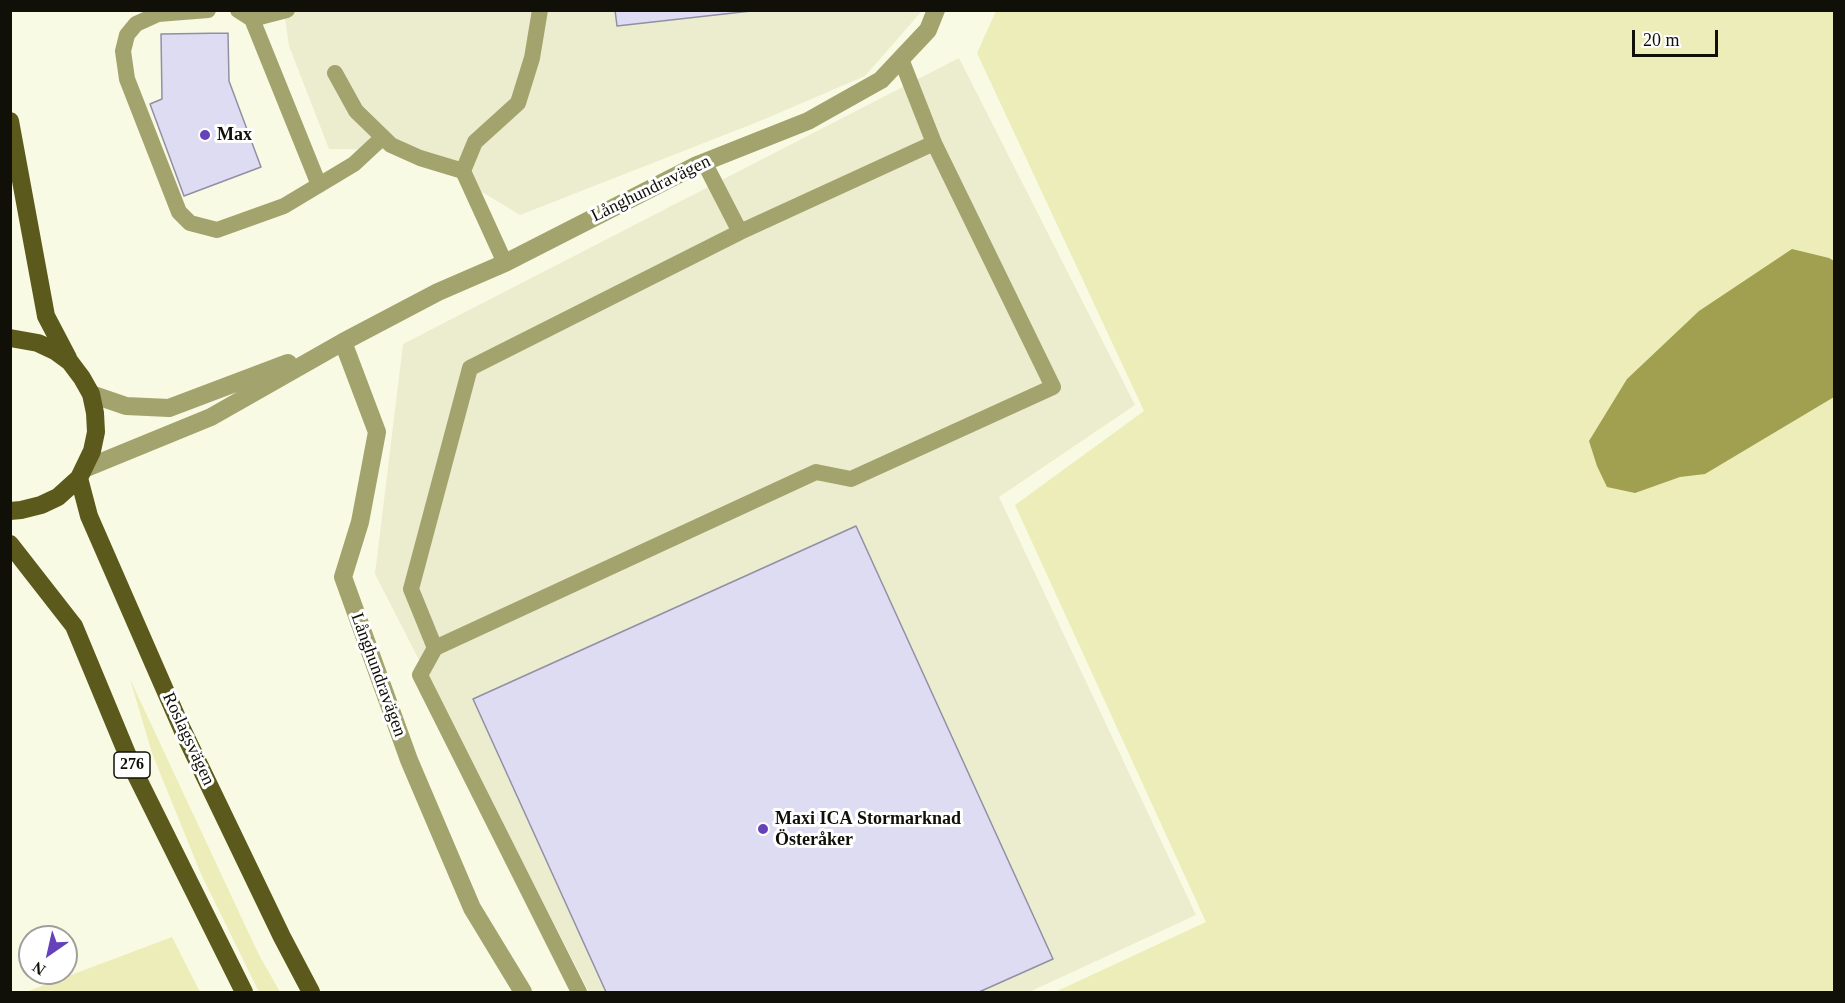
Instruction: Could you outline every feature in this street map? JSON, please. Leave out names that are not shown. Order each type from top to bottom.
[{"type":"main road","points":[[10,121],[46,316],[70,362],[91,394],[96,432],[92,451],[82,474],[58,497],[41,506],[10,511]]},
{"type":"main road","points":[[10,338],[38,343],[55,351],[70,362]]},
{"type":"main road","name":"Roslagsvägen","points":[[82,474],[89,516],[178,718],[311,993]]},
{"type":"main road","name":"276","points":[[10,544],[74,626],[135,773],[244,993]]},
{"type":"street","name":"Långhundravägen","points":[[82,474],[211,417],[342,342],[438,292],[505,263],[704,162],[808,121],[881,80],[928,30],[936,10]]},
{"type":"street","name":"Långhundravägen","points":[[91,394],[126,406],[169,408],[342,342]]},
{"type":"street","name":"Långhundravägen","points":[[342,342],[377,432],[360,522],[343,577],[409,760],[472,908],[523,993]]},
{"type":"lane","points":[[208,10],[158,14],[136,24],[127,35],[123,51],[127,79],[179,212],[190,223],[217,230],[284,206],[354,164],[383,137]]},
{"type":"lane","points":[[287,10],[245,15],[319,185]]},
{"type":"lane","points":[[505,263],[463,171],[475,142],[518,103],[532,58],[540,10]]},
{"type":"lane","points":[[579,993],[420,675],[435,648],[816,471],[851,479],[1053,387],[934,143],[901,59]]},
{"type":"lane","points":[[335,73],[356,111],[391,145],[420,158],[463,171]]},
{"type":"lane","points":[[435,648],[411,589],[470,368],[740,232],[934,143]]},
{"type":"lane","points":[[704,162],[740,232]]},
{"type":"shaded area","points":[[284,11],[922,11],[865,76],[760,121],[520,215],[413,150],[329,149],[289,46]]},
{"type":"shaded area","points":[[959,58],[1135,405],[999,497],[1196,915],[1029,992],[589,992],[375,574],[403,344]]},
{"type":"shaded area","points":[[1792,249],[1834,261],[1834,397],[1705,474],[1680,477],[1635,493],[1607,487],[1589,441],[1627,379],[1699,311]]},
{"type":"green space","points":[[996,11],[1834,11],[1834,992],[1055,992],[1206,922],[1015,505],[1144,411],[977,53]]},
{"type":"green space","points":[[130,679],[258,953],[280,992],[259,992],[201,874],[152,753]]},
{"type":"green space","points":[[172,937],[200,992],[26,992],[45,985],[78,985],[78,972]]},
{"type":"building","points":[[615,10],[760,10],[617,26]]},
{"type":"building","name":"Max","points":[[228,33],[229,81],[261,167],[184,196],[150,104],[162,99],[161,34]]},
{"type":"building","name":"Maxi ICA Stormarknad Österåker","points":[[856,526],[1053,959],[979,992],[606,992],[473,699]]},
{"type":"place","name":"Max","points":[[205,135]]},
{"type":"place","name":"Maxi ICA Stormarknad Österåker","points":[[763,829]]}]
